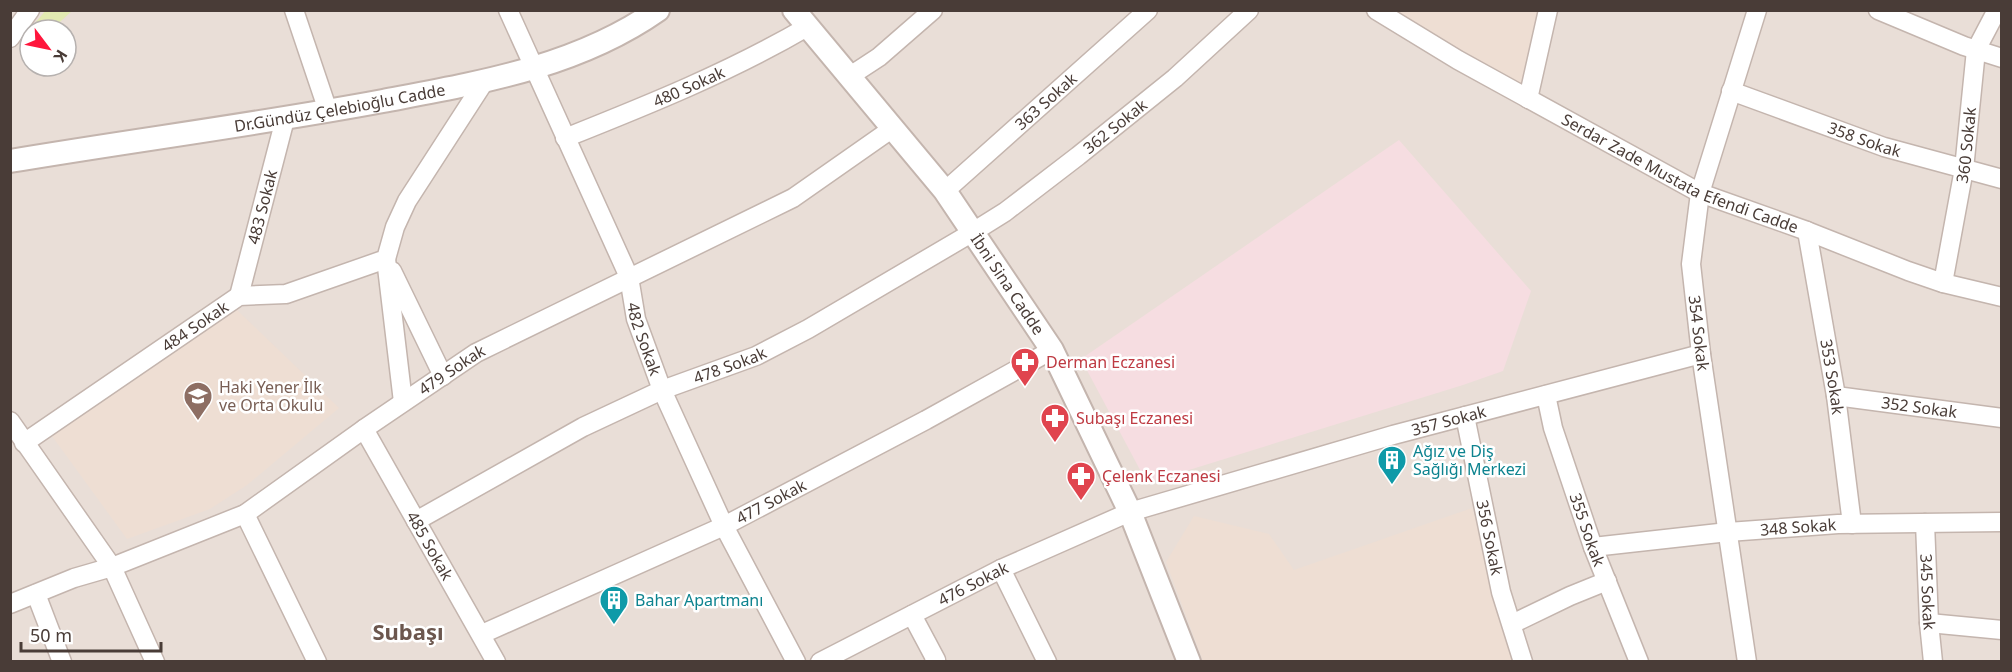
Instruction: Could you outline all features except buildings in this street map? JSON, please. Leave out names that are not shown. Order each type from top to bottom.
[{"type":"street","points":[[10,38],[30,10]]},
{"type":"street","points":[[294,10],[328,111]]},
{"type":"street","name":"482 Sokak","points":[[508,10],[629,277],[636,319],[662,390],[724,526],[796,662]]},
{"type":"street","points":[[850,76],[879,57],[933,10]]},
{"type":"street","name":"363 Sokak","points":[[945,191],[1148,10]]},
{"type":"street","name":"362 Sokak","points":[[974,232],[1005,212],[1175,78],[1249,10]]},
{"type":"street","name":"Serdar Zade Mustata Efendi Cadde","points":[[1376,10],[1458,60],[1700,193],[1808,231],[1943,283],[2001,297]]},
{"type":"street","points":[[1528,99],[1548,10]]},
{"type":"street","name":"354 Sokak","points":[[1747,662],[1701,354],[1691,264],[1700,193],[1756,10]]},
{"type":"street","points":[[1878,10],[2001,58]]},
{"type":"street","name":"360 Sokak","points":[[1943,283],[1964,170],[1976,50],[1997,10]]},
{"type":"street","name":"Dr.Gündüz Çelebioğlu Cadde","points":[[10,161],[285,119],[484,82],[535,68],[589,49],[644,14]]},
{"type":"street","name":"İbni Sina Cadde","points":[[801,19],[945,191],[1052,350],[1130,512],[1190,662]]},
{"type":"street","name":"480 Sokak","points":[[565,138],[714,76],[756,56],[801,19]]},
{"type":"street","points":[[402,402],[386,259],[395,226],[407,201],[484,82]]},
{"type":"street","name":"358 Sokak","points":[[1731,91],[1884,147],[2001,179]]},
{"type":"street","name":"483 Sokak","points":[[239,296],[285,119]]},
{"type":"street","name":"479 Sokak","points":[[10,604],[74,578],[112,567],[245,514],[402,402],[476,353],[793,198],[893,128]]},
{"type":"street","name":"353 Sokak","points":[[1808,231],[1836,396],[1852,524]]},
{"type":"street","name":"478 Sokak","points":[[417,520],[584,427],[662,390],[756,356],[808,329],[974,232]]},
{"type":"street","points":[[386,259],[443,376]]},
{"type":"street","name":"484 Sokak","points":[[24,442],[239,296],[286,294],[386,259]]},
{"type":"street","name":"477 Sokak","points":[[482,634],[724,526],[926,420],[1052,350]]},
{"type":"street","name":"357 Sokak","points":[[1130,512],[1393,435],[1701,354]]},
{"type":"street","name":"355 Sokak","points":[[1546,395],[1554,428],[1593,548],[1639,662]]},
{"type":"street","name":"352 Sokak","points":[[1836,396],[2001,418]]},
{"type":"street","name":"356 Sokak","points":[[1465,416],[1501,592],[1523,662]]},
{"type":"street","points":[[10,421],[112,567],[155,662]]},
{"type":"street","name":"485 Sokak","points":[[364,429],[496,662]]},
{"type":"street","name":"476 Sokak","points":[[820,662],[1001,568],[1130,512]]},
{"type":"street","points":[[245,514],[317,662]]},
{"type":"street","name":"348 Sokak","points":[[1593,548],[1728,532],[1852,524],[2001,522]]},
{"type":"street","name":"345 Sokak","points":[[1925,523],[1933,662]]},
{"type":"street","points":[[1001,568],[1047,662]]},
{"type":"street","points":[[1512,624],[1607,581]]},
{"type":"street","points":[[36,594],[62,662]]},
{"type":"street","points":[[912,615],[936,660],[934,662]]},
{"type":"street","points":[[1929,623],[2001,630]]},
{"type":"shaded area","points":[[11,11],[2001,11],[2001,661],[11,661]]},
{"type":"shaded area","points":[[1376,11],[1550,11],[1528,99]]},
{"type":"shaded area","points":[[1399,140],[1531,291],[1503,371],[1147,483],[1081,359]]},
{"type":"shaded area","name":"Haki Yener İlk ve Orta Okulu","points":[[237,310],[339,408],[247,485],[210,509],[127,539],[52,436]]},
{"type":"shaded area","points":[[1472,508],[1523,661],[1203,661],[1166,562],[1194,516],[1269,534],[1294,570]]},
{"type":"green space","points":[[46,10],[72,10],[64,18],[39,18]]},
{"type":"place","name":"Derman Eczanesi","points":[[1025,388]]},
{"type":"place","name":"Haki Yener İlk ve Orta Okulu","points":[[198,422]]},
{"type":"place","name":"Subaşı Eczanesi","points":[[1055,444]]},
{"type":"place","name":"Ağız ve Diş Sağlığı Merkezi","points":[[1392,486]]},
{"type":"place","name":"Çelenk Eczanesi","points":[[1081,502]]},
{"type":"place","name":"Bahar Apartmanı","points":[[614,626]]},
{"type":"district","name":"Subaşı","points":[[408,631]]}]
